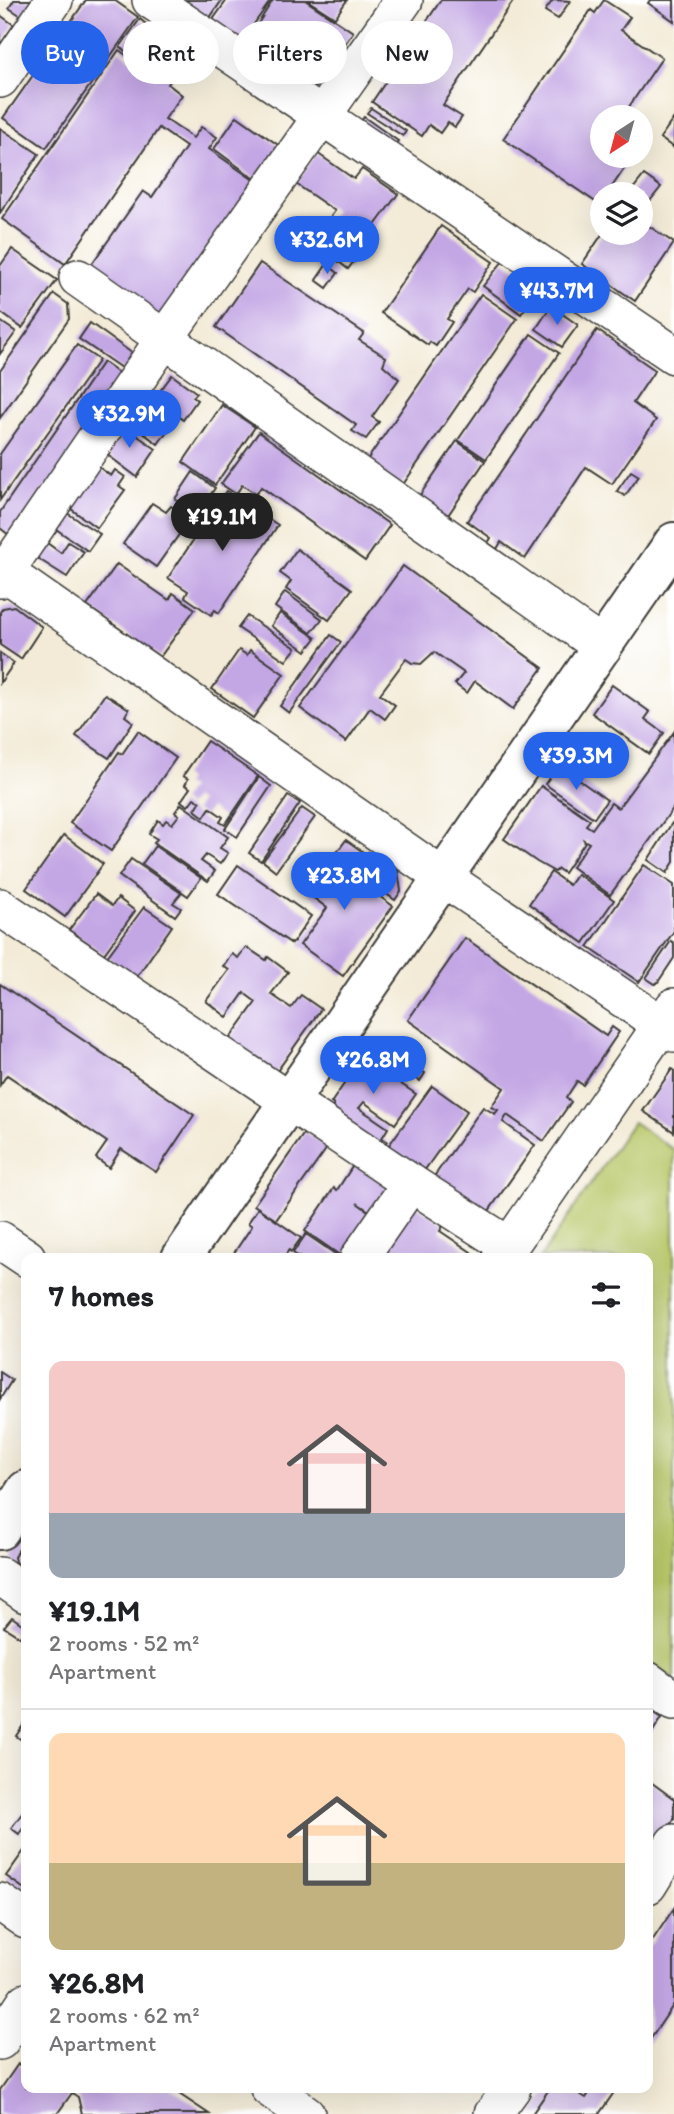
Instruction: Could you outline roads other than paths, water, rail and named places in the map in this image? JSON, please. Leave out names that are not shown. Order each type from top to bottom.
[{"type":"street","points":[[0,79],[54,0]]},
{"type":"street","points":[[151,0],[674,355]]},
{"type":"street","points":[[0,907],[411,1183],[505,1252],[670,1022],[444,878],[1,574],[164,338],[404,0]]},
{"type":"street","points":[[78,278],[603,647]]},
{"type":"street","points":[[184,1253],[674,542]]},
{"type":"street","points":[[362,1253],[411,1183]]},
{"type":"street","points":[[0,1240],[21,1254]]},
{"type":"street","points":[[0,1530],[21,1498]]},
{"type":"street","points":[[0,1576],[21,1591]]},
{"type":"street","points":[[653,1685],[674,1700]]},
{"type":"street","points":[[653,1877],[674,1843]]},
{"type":"street","points":[[0,1902],[21,1917]]},
{"type":"street","points":[[0,2041],[21,2010]]},
{"type":"street","points":[[276,2093],[306,2114]]},
{"type":"street","points":[[493,2114],[508,2093]]}]
